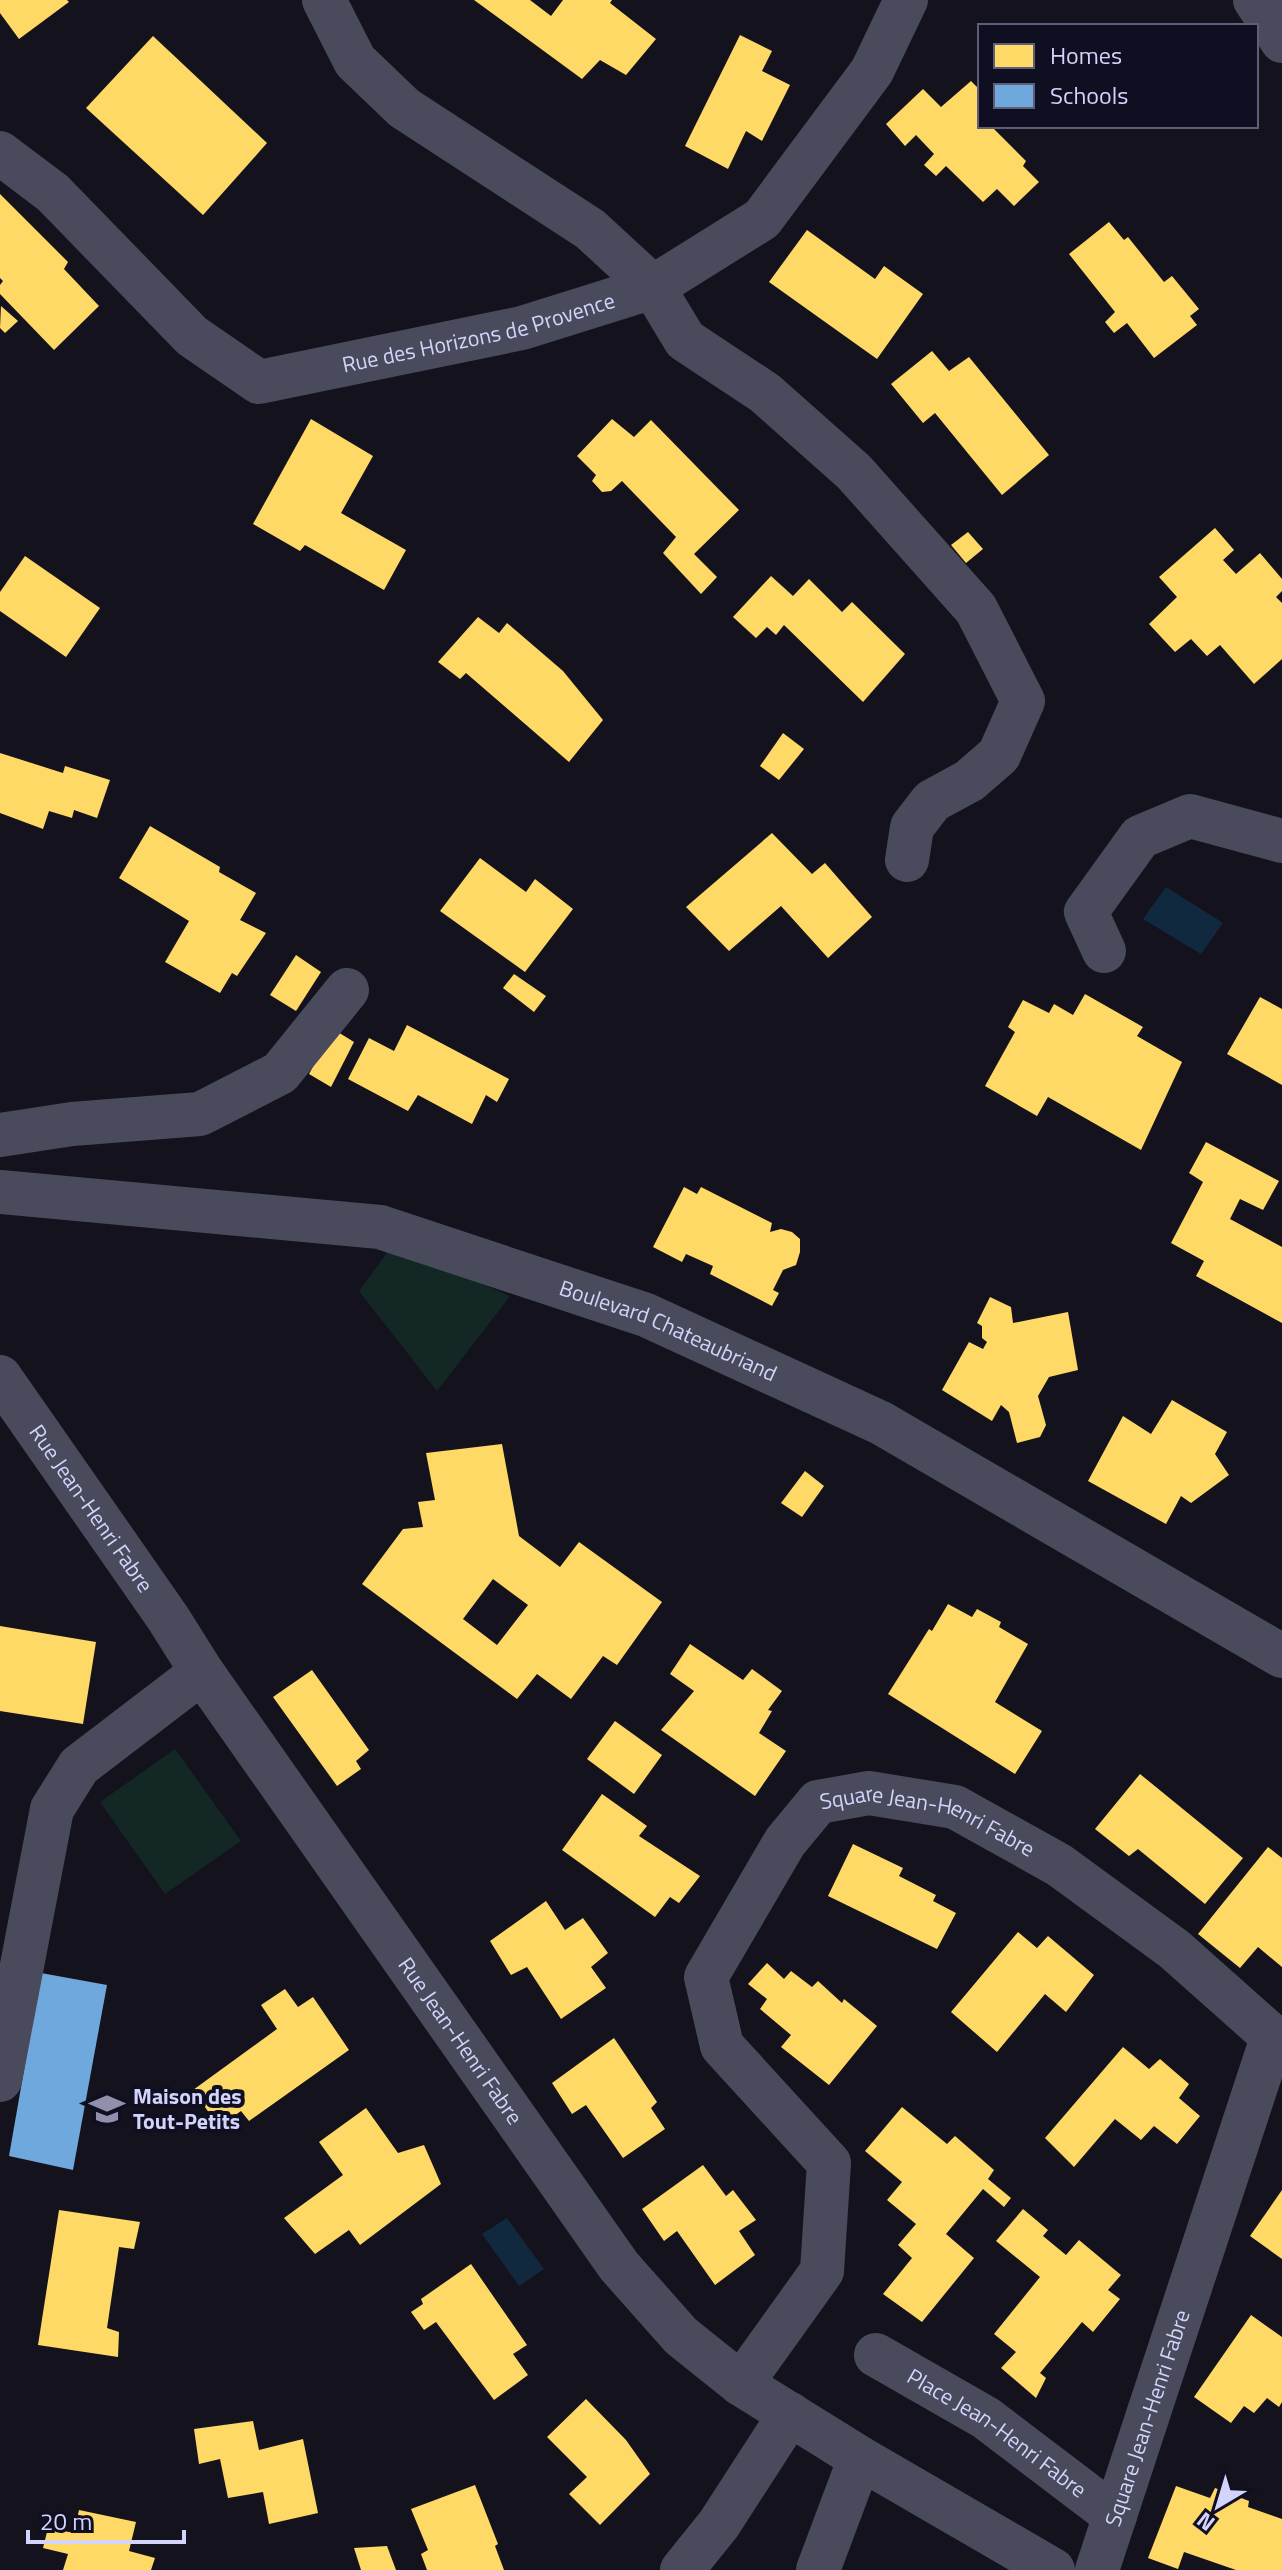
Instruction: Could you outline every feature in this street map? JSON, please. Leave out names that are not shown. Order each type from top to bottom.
[{"type":"street","points":[[324,0],[355,61],[404,108],[590,229],[653,287],[685,340],[765,393],[864,483],[976,609],[1023,701],[999,755],[969,781],[932,801],[912,827],[907,860]]},
{"type":"street","name":"Rue des Horizons de Provence","points":[[0,153],[53,193],[192,336],[259,382],[522,328],[653,287],[762,219],[872,71],[906,0]]},
{"type":"street","points":[[1255,0],[1282,41]]},
{"type":"street","points":[[1104,951],[1086,912],[1140,837],[1190,816],[1282,841]]},
{"type":"street","points":[[0,1135],[72,1124],[200,1114],[280,1073],[347,990]]},
{"type":"street","name":"Boulevard Chateaubriand","points":[[0,1192],[380,1227],[646,1315],[881,1423],[1280,1647]]},
{"type":"street","name":"Rue Jean-Henri Fabre","points":[[0,1377],[168,1618],[202,1672],[619,2266],[681,2336],[741,2384],[860,2458],[1053,2570]]},
{"type":"street","points":[[0,2080],[52,1809],[79,1766],[202,1672]]},
{"type":"street","name":"Square Jean-Henri Fabre","points":[[741,2384],[822,2271],[829,2163],[722,2046],[706,1977],[785,1842],[818,1802],[869,1793],[955,1807],[1059,1865],[1174,1949],[1277,2041],[1097,2570]]},
{"type":"street","name":"Place Jean-Henri Fabre","points":[[876,2355],[986,2418],[1115,2516]]},
{"type":"street","points":[[682,2570],[719,2524],[790,2414]]},
{"type":"street","points":[[818,2570],[860,2458]]},
{"type":"green space","points":[[392,1246],[510,1296],[437,1391],[359,1291]]},
{"type":"green space","points":[[175,1749],[241,1841],[165,1894],[100,1802]]},
{"type":"water","points":[[1166,887],[1223,923],[1201,954],[1143,919]]},
{"type":"water","points":[[507,2218],[544,2269],[519,2286],[482,2234]]},
{"type":"building: Homes","points":[[0,0],[69,2],[19,39],[0,13]]},
{"type":"building: Homes","points":[[474,0],[530,0],[551,16],[563,0],[612,0],[610,3],[656,39],[626,75],[600,60],[582,79]]},
{"type":"building: Homes","points":[[740,35],[772,51],[762,71],[790,85],[762,141],[746,131],[728,169],[685,146]]},
{"type":"building: Homes","points":[[153,36],[267,143],[203,215],[86,108]]},
{"type":"building: Homes","points":[[971,81],[978,88],[978,128],[993,128],[1026,161],[1023,166],[1039,182],[1014,206],[997,189],[983,202],[946,166],[936,176],[924,165],[934,154],[916,135],[905,146],[886,124],[923,89],[941,107]]},
{"type":"building: Homes","points":[[0,194],[68,262],[64,269],[99,306],[54,350],[0,294],[3,281],[0,278]]},
{"type":"building: Homes","points":[[1109,222],[1124,240],[1128,237],[1164,282],[1172,276],[1199,309],[1190,316],[1197,325],[1154,358],[1127,323],[1114,333],[1105,322],[1115,312],[1069,254]]},
{"type":"building: Homes","points":[[807,230],[875,279],[884,266],[923,294],[877,359],[769,282]]},
{"type":"building: Homes","points":[[1,306],[18,321],[5,333],[0,328]]},
{"type":"building: Homes","points":[[932,351],[949,371],[969,357],[1049,455],[1002,495],[935,413],[923,423],[891,384]]},
{"type":"building: Homes","points":[[311,419],[373,456],[341,513],[406,550],[384,590],[305,545],[300,551],[253,524]]},
{"type":"building: Homes","points":[[612,419],[634,437],[651,420],[739,510],[694,554],[717,577],[701,594],[663,553],[676,537],[622,481],[611,491],[602,492],[592,481],[596,475],[577,456]]},
{"type":"building: Homes","points":[[1215,528],[1234,550],[1223,560],[1236,574],[1260,553],[1282,579],[1282,591],[1276,597],[1282,603],[1282,659],[1254,684],[1220,645],[1207,656],[1191,639],[1175,652],[1149,624],[1177,597],[1159,577]]},
{"type":"building: Homes","points":[[968,532],[983,549],[966,563],[951,545]]},
{"type":"building: Homes","points":[[25,556],[100,608],[66,657],[0,611],[0,592]]},
{"type":"building: Homes","points":[[771,576],[793,596],[809,579],[842,612],[852,602],[905,654],[863,702],[784,625],[776,635],[767,627],[756,638],[733,617]]},
{"type":"building: Homes","points":[[478,617],[499,633],[507,623],[563,671],[603,720],[569,762],[466,673],[460,679],[438,662]]},
{"type":"building: Homes","points":[[783,733],[804,749],[779,780],[760,766]]},
{"type":"building: Homes","points":[[0,753],[63,773],[65,766],[110,780],[97,818],[74,810],[72,818],[49,811],[43,829],[0,813]]},
{"type":"building: Homes","points":[[150,826],[220,867],[219,872],[256,893],[240,920],[266,933],[237,976],[232,973],[220,993],[165,962],[189,921],[119,878]]},
{"type":"building: Homes","points":[[772,833],[812,874],[825,863],[872,917],[828,958],[781,906],[729,951],[686,907]]},
{"type":"building: Homes","points":[[480,858],[526,892],[535,879],[573,909],[525,972],[440,911]]},
{"type":"building: Homes","points":[[296,955],[321,972],[296,1011],[270,995]]},
{"type":"building: Homes","points":[[514,974],[546,996],[534,1012],[503,988]]},
{"type":"building: Homes","points":[[1085,994],[1143,1027],[1137,1036],[1182,1062],[1141,1150],[1048,1097],[1037,1116],[985,1086],[1015,1032],[1008,1027],[1023,1000],[1049,1013],[1054,1004],[1073,1015]]},
{"type":"building: Homes","points":[[1260,997],[1282,1009],[1282,1085],[1227,1054]]},
{"type":"building: Homes","points":[[407,1025],[509,1079],[497,1102],[486,1095],[472,1124],[418,1095],[408,1111],[348,1079],[369,1038],[394,1051]]},
{"type":"building: Homes","points":[[333,1029],[354,1042],[331,1087],[309,1074]]},
{"type":"building: Homes","points":[[1206,1142],[1279,1181],[1263,1210],[1240,1199],[1230,1219],[1282,1247],[1282,1323],[1196,1276],[1204,1261],[1171,1243],[1203,1182],[1189,1173]]},
{"type":"building: Homes","points":[[684,1187],[697,1194],[701,1187],[772,1223],[770,1232],[781,1229],[792,1232],[800,1239],[796,1265],[783,1270],[773,1290],[779,1293],[772,1306],[710,1274],[713,1266],[686,1254],[682,1262],[653,1247]]},
{"type":"building: Homes","points":[[990,1297],[1011,1307],[1013,1323],[1068,1312],[1078,1370],[1049,1377],[1038,1396],[1046,1425],[1040,1437],[1017,1443],[1009,1412],[1001,1405],[992,1421],[942,1390],[969,1342],[983,1349],[987,1342],[982,1338],[982,1326],[977,1323]]},
{"type":"building: Homes","points":[[1172,1400],[1227,1432],[1215,1454],[1229,1475],[1191,1503],[1181,1496],[1166,1524],[1088,1481],[1123,1416],[1151,1434]]},
{"type":"building: Homes","points":[[502,1444],[519,1536],[560,1567],[579,1542],[662,1602],[617,1665],[603,1656],[571,1699],[537,1674],[517,1699],[362,1584],[403,1529],[423,1527],[418,1502],[435,1500],[426,1453]],"holes":[[[493,1579],[528,1605],[497,1645],[463,1619]]]},
{"type":"building: Homes","points":[[805,1471],[824,1486],[802,1517],[781,1503]]},
{"type":"building: Homes","points":[[948,1604],[972,1617],[977,1609],[1001,1622],[999,1627],[1028,1644],[995,1702],[1042,1731],[1015,1774],[888,1694]]},
{"type":"building: Homes","points":[[0,1626],[96,1642],[83,1724],[0,1711]]},
{"type":"building: Homes","points":[[690,1644],[743,1680],[752,1669],[782,1691],[768,1710],[772,1711],[759,1733],[786,1751],[755,1796],[661,1730],[694,1691],[670,1674]]},
{"type":"building: Homes","points":[[312,1670],[369,1750],[356,1761],[361,1769],[337,1786],[273,1697]]},
{"type":"building: Homes","points":[[615,1721],[662,1755],[634,1794],[587,1759]]},
{"type":"building: Homes","points":[[1140,1774],[1243,1858],[1205,1904],[1138,1849],[1129,1856],[1095,1829]]},
{"type":"building: Homes","points":[[602,1794],[647,1826],[639,1836],[700,1876],[679,1903],[670,1897],[655,1917],[562,1850]]},
{"type":"building: Homes","points":[[853,1844],[903,1868],[899,1876],[936,1895],[933,1901],[956,1913],[937,1949],[828,1896]]},
{"type":"building: Homes","points":[[1268,1847],[1282,1858],[1282,1967],[1258,1947],[1240,1968],[1198,1934]]},
{"type":"building: Homes","points":[[546,1901],[565,1930],[583,1918],[608,1953],[591,1967],[606,1988],[561,2019],[527,1967],[511,1975],[490,1941]]},
{"type":"building: Homes","points":[[1018,1932],[1037,1948],[1048,1936],[1094,1975],[1066,2012],[1045,1994],[997,2052],[951,2012]]},
{"type":"building: Homes","points":[[767,1963],[784,1979],[791,1971],[812,1987],[818,1981],[842,2003],[844,1999],[877,2026],[829,2085],[781,2047],[791,2035],[760,2009],[767,1999],[748,1984]]},
{"type":"building: Homes","points":[[285,1989],[298,2007],[313,1997],[349,2050],[249,2121],[241,2111],[219,2127],[193,2090],[277,2029],[261,2005]]},
{"type":"building: Homes","points":[[614,2038],[657,2102],[651,2108],[665,2129],[623,2158],[586,2105],[572,2114],[552,2083]]},
{"type":"building: Homes","points":[[1123,2047],[1149,2069],[1160,2059],[1189,2084],[1179,2098],[1200,2116],[1177,2144],[1154,2126],[1141,2140],[1115,2119],[1074,2167],[1045,2138]]},
{"type":"building: Homes","points":[[902,2107],[947,2144],[955,2136],[994,2170],[988,2179],[1011,2198],[1004,2207],[983,2189],[946,2234],[974,2258],[922,2322],[883,2294],[912,2258],[898,2245],[916,2224],[887,2200],[902,2182],[865,2151]]},
{"type":"building: Homes","points":[[366,2108],[398,2153],[424,2145],[441,2184],[360,2245],[349,2230],[315,2254],[284,2218],[343,2175],[319,2142]]},
{"type":"building: Homes","points":[[703,2165],[726,2196],[733,2190],[756,2220],[739,2231],[755,2255],[715,2285],[677,2231],[664,2241],[642,2209]]},
{"type":"building: Homes","points":[[1282,2190],[1282,2259],[1250,2236]]},
{"type":"building: Homes","points":[[1023,2209],[1048,2230],[1043,2236],[1066,2255],[1079,2240],[1121,2275],[1108,2290],[1120,2299],[1093,2332],[1082,2322],[1040,2373],[1046,2378],[1036,2398],[1001,2368],[1016,2352],[994,2334],[1040,2277],[996,2241]]},
{"type":"building: Homes","points":[[59,2210],[140,2222],[134,2249],[119,2247],[107,2328],[119,2332],[118,2357],[38,2345]]},
{"type":"building: Homes","points":[[471,2264],[527,2345],[513,2354],[528,2375],[494,2400],[436,2322],[424,2330],[411,2312],[423,2304],[421,2299]]},
{"type":"building: Homes","points":[[1251,2315],[1282,2337],[1282,2402],[1279,2407],[1267,2398],[1254,2413],[1244,2406],[1231,2423],[1194,2397]]},
{"type":"building: Homes","points":[[586,2399],[626,2440],[650,2474],[600,2525],[569,2494],[587,2477],[547,2437]]},
{"type":"building: Homes","points":[[253,2421],[259,2450],[303,2439],[318,2513],[269,2524],[263,2492],[228,2498],[220,2459],[199,2464],[194,2429]]},
{"type":"building: Homes","points":[[475,2485],[498,2544],[495,2546],[504,2570],[427,2570],[421,2554],[428,2550],[411,2509]]},
{"type":"building: Homes","points":[[1176,2486],[1210,2498],[1215,2488],[1249,2501],[1248,2507],[1282,2519],[1282,2570],[1236,2570],[1184,2552],[1178,2569],[1148,2558]]},
{"type":"building: Homes","points":[[79,2510],[136,2522],[129,2551],[155,2558],[151,2570],[63,2570],[68,2554],[43,2548],[48,2528],[74,2533]]},
{"type":"building: Homes","points":[[387,2546],[396,2570],[361,2570],[354,2548]]},
{"type":"building: Schools","points":[[41,1973],[107,1985],[73,2170],[9,2156]]},
{"type":"place","name":"Maison des Tout-Petits","points":[[107,2109]]}]
